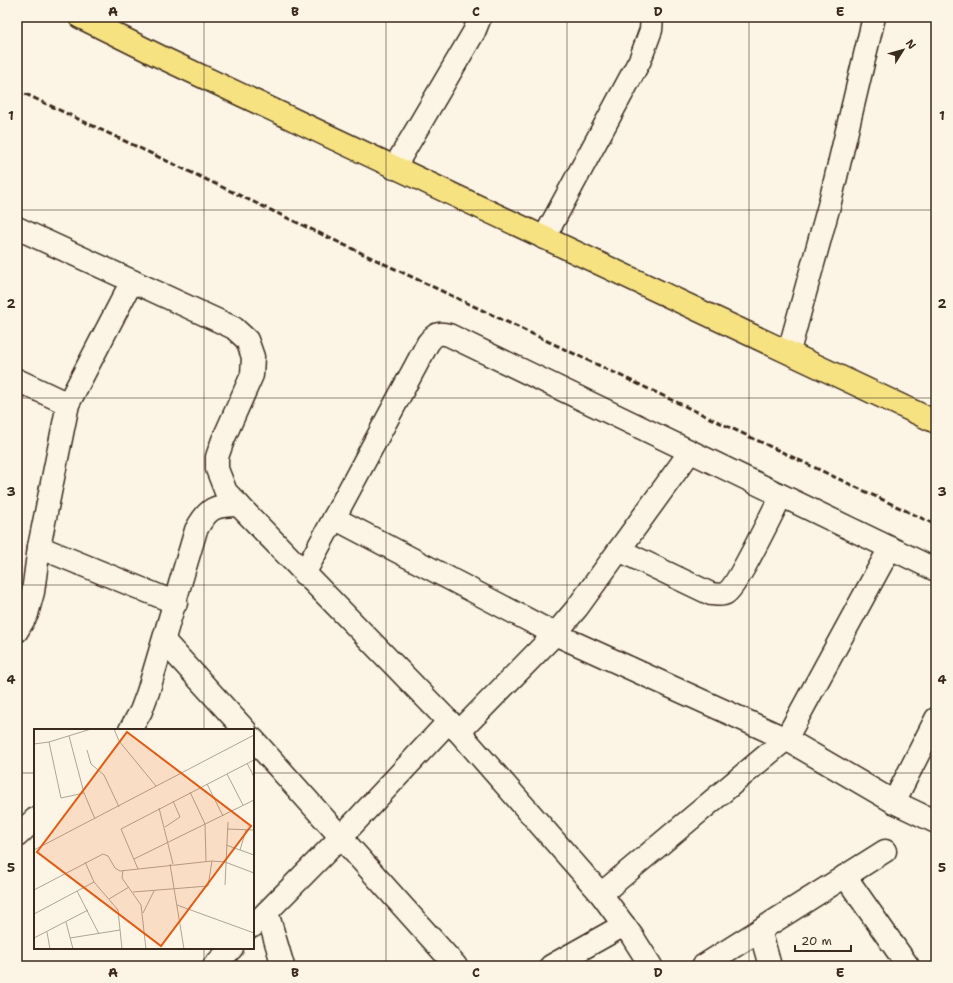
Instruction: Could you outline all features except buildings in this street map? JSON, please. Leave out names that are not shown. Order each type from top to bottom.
[{"type":"main road","points":[[80,17],[394,168],[789,351],[936,422]]},
{"type":"street","points":[[394,168],[474,32],[480,17]]},
{"type":"street","points":[[544,238],[640,60],[651,30],[652,17]]},
{"type":"street","points":[[789,351],[830,202],[874,17]]},
{"type":"street","points":[[17,228],[234,328],[247,340],[253,357],[252,375],[222,440],[217,457],[217,468],[226,492],[454,727],[601,894],[624,924],[651,966]]},
{"type":"street","points":[[17,631],[27,614],[33,592],[39,547],[68,404],[132,281]]},
{"type":"street","points":[[304,574],[428,343],[434,335],[440,333],[449,335],[936,570]]},
{"type":"street","points":[[17,380],[68,404]]},
{"type":"street","points":[[284,966],[260,919],[342,836],[454,727],[555,634],[619,550],[690,452]]},
{"type":"street","points":[[619,550],[711,594],[720,595],[726,593],[737,580],[781,496]]},
{"type":"street","points":[[131,729],[141,711],[176,603],[196,530],[204,516],[209,511],[222,505],[239,505]]},
{"type":"street","points":[[334,518],[555,634],[786,739],[894,802],[936,822]]},
{"type":"street","points":[[39,547],[176,603]]},
{"type":"street","points":[[601,894],[786,739],[890,548]]},
{"type":"street","points":[[164,641],[244,729]]},
{"type":"street","points":[[894,802],[936,719]]},
{"type":"street","points":[[254,740],[342,836],[456,966]]},
{"type":"street","points":[[17,836],[34,820]]},
{"type":"street","points":[[703,966],[885,851]]},
{"type":"street","points":[[845,876],[908,966]]},
{"type":"street","points":[[551,966],[624,924]]},
{"type":"street","points":[[760,930],[770,966]]},
{"type":"street","points":[[214,966],[231,949]]},
{"type":"railway","points":[[17,90],[936,525]]}]
